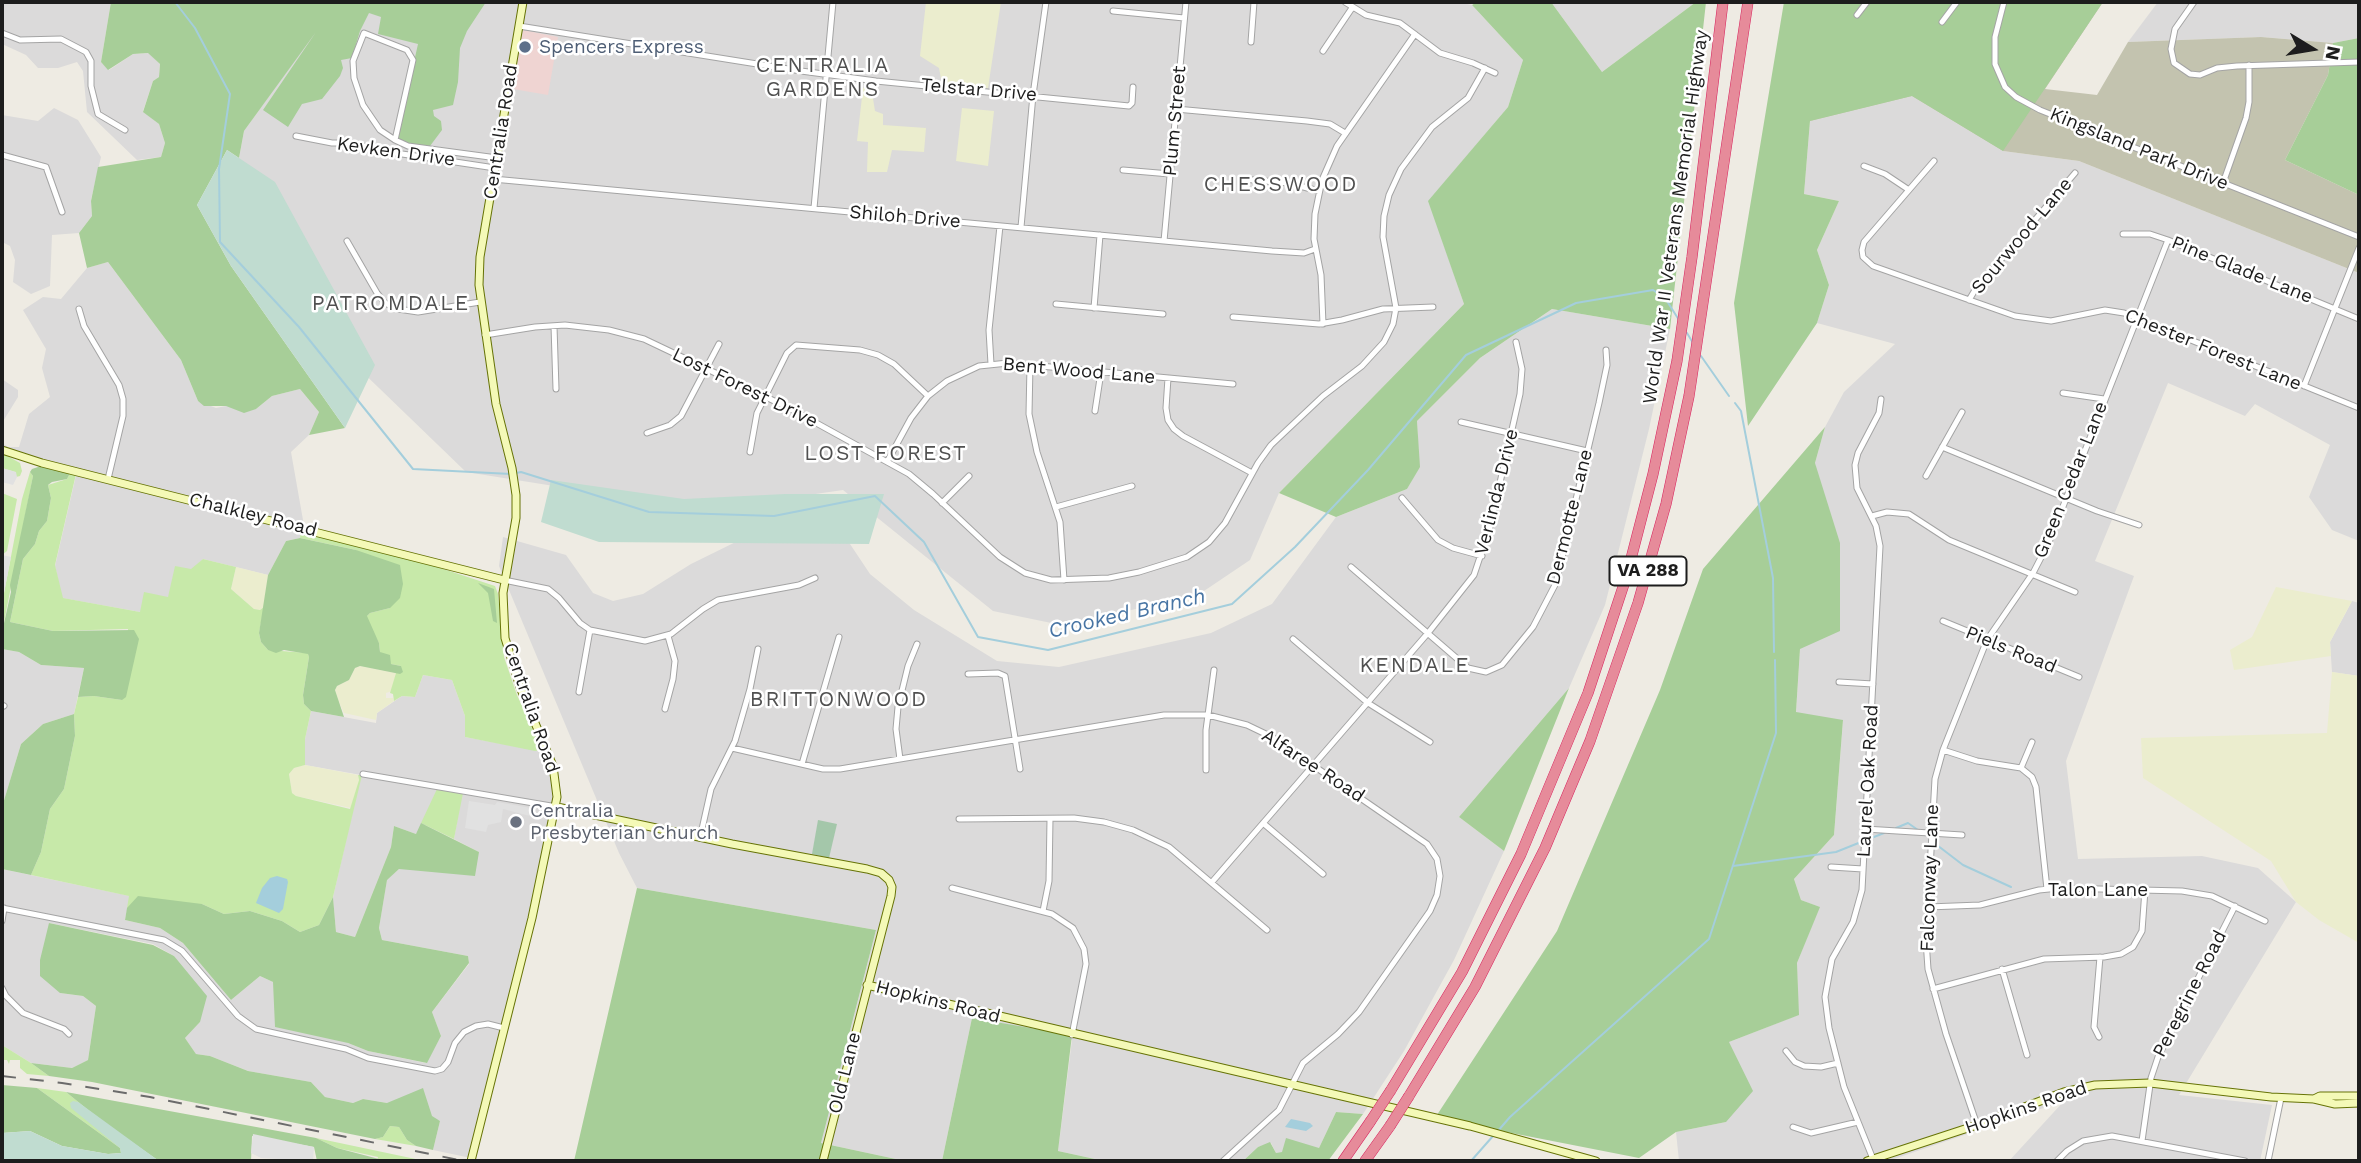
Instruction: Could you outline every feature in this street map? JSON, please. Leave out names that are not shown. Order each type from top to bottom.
[{"type":"highway","name":"World War II Veterans Memorial Highway","points":[[1343,1161],[1391,1090],[1462,972],[1527,842],[1588,693],[1626,578],[1656,462],[1678,354],[1723,2]]},
{"type":"highway","name":"World War II Veterans Memorial Highway","points":[[1365,1161],[1409,1096],[1479,978],[1545,848],[1590,741],[1638,603],[1666,504],[1689,396],[1748,2]]},
{"type":"main road","name":"Centralia Road","points":[[471,1161],[556,807],[557,786],[553,766],[509,654],[503,622],[504,580],[516,519],[514,482],[502,430],[480,302],[480,257],[523,2]]},
{"type":"main road","name":"Chalkley Road","points":[[2,450],[42,463],[504,580]]},
{"type":"main road","name":"Hopkins Road","points":[[556,807],[700,838],[867,869],[885,876],[891,884],[892,892],[867,985],[1495,1133],[1596,1161]]},
{"type":"main road","name":"Old Lane","points":[[823,1161],[867,985]]},
{"type":"main road","name":"Hopkins Road","points":[[1870,1160],[1978,1125],[2079,1087],[2110,1083],[2150,1083],[2281,1098],[2314,1099],[2335,1104],[2359,1103]]},
{"type":"main road","name":"Hopkins Road","points":[[2314,1099],[2320,1096],[2359,1096]]},
{"type":"street","points":[[814,208],[833,2]]},
{"type":"street","points":[[1021,228],[1033,95],[1046,2]]},
{"type":"street","name":"Plum Street","points":[[1164,241],[1186,2]]},
{"type":"street","points":[[1251,42],[1254,2]]},
{"type":"street","points":[[1345,2],[1366,15],[1400,23],[1440,53],[1495,73]]},
{"type":"street","points":[[1857,15],[1867,2]]},
{"type":"street","points":[[1942,22],[1957,2]]},
{"type":"street","name":"Kingsland Park Drive","points":[[2004,2],[1995,37],[1996,64],[2006,87],[2016,97],[2040,110],[2359,237]]},
{"type":"street","points":[[2194,2],[2175,29],[2172,57],[2177,66],[2195,75],[2217,68],[2249,65],[2359,62]]},
{"type":"street","points":[[1323,51],[1352,8]]},
{"type":"street","points":[[1113,12],[1184,19]]},
{"type":"street","name":"Telstar Drive","points":[[519,26],[826,75],[1129,106],[1132,103],[1133,87]]},
{"type":"street","points":[[2,33],[20,40],[61,38],[86,52],[91,61],[91,86],[98,114],[125,130]]},
{"type":"street","points":[[395,140],[414,64],[412,57],[407,50],[364,33],[353,61],[355,87],[375,124],[395,140],[416,148],[497,158]]},
{"type":"street","points":[[1323,324],[1321,275],[1315,249],[1314,226],[1319,191],[1331,157],[1345,133],[1415,34]]},
{"type":"street","points":[[2223,183],[2246,118],[2249,65]]},
{"type":"street","name":"Lost Forest Drive","points":[[485,335],[554,326],[596,327],[661,346],[765,397],[909,474],[1000,557],[1015,568],[1042,579],[1109,578],[1178,561],[1194,554],[1221,529],[1263,454],[1279,435],[1377,352],[1391,331],[1396,308],[1383,237],[1389,195],[1401,169],[1432,127],[1468,98],[1485,68]]},
{"type":"street","points":[[1176,109],[1330,124],[1345,133]]},
{"type":"street","name":"Kevken Drive","points":[[296,135],[495,168]]},
{"type":"street","points":[[2,155],[46,167],[62,212]]},
{"type":"street","name":"Chester Forest Lane","points":[[1934,162],[1864,242],[1861,250],[1863,257],[1877,268],[2015,316],[2046,320],[2105,310],[2136,317],[2359,408]]},
{"type":"street","points":[[1864,166],[1885,174],[1909,190]]},
{"type":"street","points":[[1124,170],[1170,174]]},
{"type":"street","name":"Sourwood Lane","points":[[1969,300],[2075,173]]},
{"type":"street","name":"Shiloh Drive","points":[[493,179],[1301,253],[1315,249]]},
{"type":"street","points":[[1242,179],[1288,183],[1319,191]]},
{"type":"street","points":[[992,364],[989,330],[1000,226]]},
{"type":"street","name":"Pine Glade Lane","points":[[2123,234],[2150,234],[2168,240],[2359,319]]},
{"type":"street","points":[[1094,308],[1100,235]]},
{"type":"street","name":"Green Cedar Lane","points":[[1943,750],[1987,640],[2032,574],[2049,542],[2168,240]]},
{"type":"street","points":[[347,241],[377,293],[385,303],[398,309],[418,312],[480,302]]},
{"type":"street","points":[[2304,386],[2359,248]]},
{"type":"street","points":[[1056,304],[1163,314]]},
{"type":"street","points":[[1233,317],[1323,324],[1368,312],[1433,307]]},
{"type":"street","points":[[79,309],[84,326],[118,385],[122,400],[123,416],[108,479]]},
{"type":"street","points":[[554,326],[556,389]]},
{"type":"street","name":"Verlinda Drive","points":[[1212,882],[1469,584],[1482,556],[1512,433],[1522,369],[1516,342]]},
{"type":"street","points":[[647,433],[666,427],[681,416],[719,344]]},
{"type":"street","points":[[750,452],[754,424],[765,397],[789,350],[800,344],[860,350],[878,355],[894,364],[928,397]]},
{"type":"street","name":"Dermotte Lane","points":[[1351,567],[1471,669],[1486,672],[1502,665],[1533,627],[1556,583],[1607,365],[1606,350]]},
{"type":"street","name":"Bent Wood Lane","points":[[887,462],[911,418],[928,397],[959,374],[992,364],[1030,365],[1233,384]]},
{"type":"street","points":[[1030,365],[1028,402],[1032,433],[1056,507],[1062,537],[1064,580]]},
{"type":"street","points":[[1095,411],[1101,372]]},
{"type":"street","points":[[1168,378],[1166,408],[1168,420],[1174,429],[1252,474]]},
{"type":"street","points":[[2063,393],[2104,399]]},
{"type":"street","name":"Laurel Oak Road","points":[[1870,1160],[1838,1063],[1825,1007],[1826,983],[1832,960],[1857,912],[1863,869],[1880,554],[1872,516],[1857,488],[1855,465],[1857,453],[1879,413],[1881,399]]},
{"type":"street","points":[[1926,476],[1962,412]]},
{"type":"street","points":[[1461,422],[1587,451]]},
{"type":"street","points":[[1942,447],[2066,499],[2139,525]]},
{"type":"street","points":[[942,503],[969,476]]},
{"type":"street","points":[[1056,507],[1132,486]]},
{"type":"street","points":[[1402,499],[1438,540],[1453,548],[1482,556]]},
{"type":"street","points":[[1872,516],[1887,512],[1909,514],[1949,540],[2075,592]]},
{"type":"street","points":[[504,580],[548,589],[590,630],[637,640],[653,640],[668,636],[703,608],[719,600],[799,585],[815,578]]},
{"type":"street","name":"Piels Road","points":[[1943,621],[2078,677]]},
{"type":"street","points":[[579,692],[590,630]]},
{"type":"street","points":[[665,709],[675,671],[674,651],[668,636]]},
{"type":"street","points":[[802,764],[839,637]]},
{"type":"street","points":[[1293,639],[1368,703],[1430,742]]},
{"type":"street","points":[[900,759],[896,729],[898,707],[908,666],[917,644]]},
{"type":"street","points":[[700,838],[711,789],[732,748],[750,689],[758,649]]},
{"type":"street","points":[[1206,770],[1204,760],[1214,670]]},
{"type":"street","points":[[968,674],[998,673],[1004,676],[1020,769]]},
{"type":"street","points":[[1839,682],[1873,684]]},
{"type":"street","name":"Alfaree Road","points":[[732,748],[823,769],[840,769],[1164,715],[1208,715],[1234,720],[1260,730],[1427,844],[1437,859],[1440,876],[1434,903],[1381,982],[1348,1025],[1303,1063],[1279,1110],[1223,1161]]},
{"type":"street","points":[[2021,768],[2032,742]]},
{"type":"street","points":[[1943,750],[1977,761],[2021,768],[2032,777],[2036,787],[2048,889]]},
{"type":"street","name":"Falconway Lane","points":[[1943,750],[1935,779],[1926,955],[1933,989],[1978,1125]]},
{"type":"street","name":"Hopkins Road","points":[[363,774],[556,807]]},
{"type":"street","points":[[959,819],[1089,820],[1133,830],[1168,847],[1267,930]]},
{"type":"street","points":[[1043,911],[1049,881],[1050,819]]},
{"type":"street","points":[[1263,823],[1323,874]]},
{"type":"street","points":[[1866,829],[1962,835]]},
{"type":"street","points":[[1831,867],[1863,869]]},
{"type":"street","name":"Talon Lane","points":[[1928,907],[1980,905],[2048,889],[2078,887],[2201,894],[2235,906],[2265,921]]},
{"type":"street","points":[[952,888],[1043,911],[1067,923],[1077,935],[1084,949],[1085,974],[1072,1035]]},
{"type":"street","points":[[1933,989],[2044,959],[2121,954],[2135,944],[2143,924],[2144,890]]},
{"type":"street","name":"Peregrine Road","points":[[2143,1141],[2150,1083],[2158,1057],[2235,906]]},
{"type":"street","points":[[2,921],[3,908],[164,940],[181,951],[238,1016],[256,1029],[346,1049],[368,1058],[435,1071],[442,1069],[448,1062],[455,1043],[464,1032],[475,1026],[488,1024],[504,1028]]},
{"type":"street","points":[[2099,1037],[2094,1027],[2100,957]]},
{"type":"street","points":[[2002,969],[2027,1055]]},
{"type":"street","points":[[2,988],[23,1013],[64,1029],[69,1034]]},
{"type":"street","points":[[1786,1051],[1795,1062],[1804,1066],[1821,1067],[1838,1063]]},
{"type":"street","points":[[2268,1161],[2281,1098]]},
{"type":"street","points":[[1793,1127],[1811,1133],[1858,1122]]},
{"type":"street","points":[[2057,1161],[2075,1146],[2092,1138],[2112,1136],[2245,1161]]},
{"type":"street","points":[[2195,1161],[2197,1152]]},
{"type":"shaded area","points":[[2,2],[111,2],[101,62],[109,70],[133,54],[149,53],[160,64],[159,77],[153,81],[143,111],[159,124],[165,143],[161,157],[137,160],[87,112],[83,71],[77,62],[58,68],[38,68],[26,55],[2,44]]},
{"type":"shaded area","points":[[337,2],[1457,2],[1472,5],[1523,60],[1508,107],[1429,201],[1464,304],[1279,493],[1250,560],[1201,593],[1066,626],[993,611],[843,490],[705,510],[466,472],[292,304],[233,191],[244,131]]},
{"type":"shaded area","points":[[926,2],[1001,2],[988,88],[942,84],[939,68],[920,56]]},
{"type":"shaded area","points":[[1551,2],[1696,2],[1602,72]]},
{"type":"shaded area","points":[[1843,2],[2103,2],[2045,89],[2097,95],[2128,42],[2261,37],[2333,43],[2328,75],[2285,160],[2359,195],[2359,273],[2079,161],[2003,151],[1912,96],[1810,121]]},
{"type":"shaded area","points":[[2158,2],[2359,2],[2359,38],[2333,43],[2261,37],[2128,42]]},
{"type":"shaded area","points":[[523,30],[558,37],[548,95],[513,89]]},
{"type":"shaded area","points":[[871,86],[875,111],[883,114],[883,125],[926,128],[924,152],[892,150],[887,172],[867,172],[868,142],[857,141],[863,88]]},
{"type":"shaded area","points":[[1912,96],[2003,151],[2079,161],[2359,273],[2359,541],[2332,530],[2309,497],[2330,445],[2255,404],[2245,416],[2168,383],[2095,561],[2134,576],[2066,761],[2078,859],[2202,856],[2258,868],[2296,902],[2179,1095],[2272,1105],[2260,1161],[2009,1161],[2064,1101],[1888,1161],[1679,1161],[1676,1132],[1726,1122],[1729,1042],[1798,1015],[1797,963],[1819,907],[1801,900],[1794,879],[1834,835],[1843,721],[1796,713],[1800,649],[1822,507],[1815,463],[1825,427],[1844,392],[1895,344],[1817,323],[1829,285],[1817,250],[1839,201],[1804,194],[1810,121]]},
{"type":"shaded area","points":[[54,108],[78,120],[101,157],[91,200],[92,216],[79,233],[52,235],[50,286],[31,294],[13,282],[15,260],[10,246],[2,242],[2,115],[38,121]]},
{"type":"shaded area","points":[[962,108],[994,111],[988,166],[956,161]]},
{"type":"shaded area","points":[[227,150],[275,182],[375,365],[345,428],[231,266],[197,205]]},
{"type":"shaded area","points":[[108,262],[181,360],[198,401],[216,408],[226,406],[256,409],[272,396],[300,389],[319,412],[309,435],[291,452],[303,520],[300,538],[286,541],[268,575],[203,559],[168,597],[140,612],[62,598],[55,566],[77,471],[2,450],[2,443],[8,447],[19,447],[29,414],[50,397],[42,368],[46,349],[23,310],[43,297],[61,299],[87,268]]},
{"type":"shaded area","points":[[1552,309],[1670,329],[1649,429],[1605,605],[1569,688],[1459,817],[1504,851],[1454,960],[1404,1051],[1363,1114],[1336,1112],[1319,1148],[1276,1153],[1271,1143],[1258,1147],[1243,1161],[1104,1161],[1058,1151],[1072,1040],[972,1018],[942,1161],[905,1161],[821,1143],[876,930],[637,888],[619,853],[499,566],[503,537],[566,555],[593,593],[613,601],[643,594],[691,564],[758,531],[834,520],[870,574],[914,610],[997,661],[1059,667],[1211,633],[1272,604],[1336,517],[1407,489],[1419,467],[1417,421],[1480,358]]},
{"type":"shaded area","points":[[2,379],[18,390],[18,397],[2,423]]},
{"type":"shaded area","points":[[2,468],[16,472],[13,485],[2,482]]},
{"type":"shaded area","points":[[551,480],[684,499],[785,494],[884,494],[869,544],[599,542],[541,522]]},
{"type":"shaded area","points":[[2,555],[11,557],[4,593],[2,593]]},
{"type":"shaded area","points":[[236,567],[268,575],[264,607],[260,610],[254,609],[231,589]]},
{"type":"shaded area","points":[[2276,587],[2352,601],[2330,642],[2331,656],[2234,670],[2230,650],[2252,637]]},
{"type":"shaded area","points":[[2352,601],[2359,603],[2359,676],[2332,672],[2330,642]]},
{"type":"shaded area","points":[[2,649],[19,652],[41,665],[84,668],[74,714],[43,724],[21,744],[2,807]]},
{"type":"shaded area","points":[[360,666],[396,673],[392,691],[386,693],[386,698],[393,698],[394,701],[377,713],[376,720],[344,713],[335,690],[349,680],[355,668]]},
{"type":"shaded area","points":[[2332,672],[2359,676],[2359,943],[2319,920],[2296,902],[2271,861],[2143,778],[2141,738],[2327,733]]},
{"type":"shaded area","points":[[423,675],[452,680],[465,716],[465,737],[540,751],[546,749],[552,766],[556,807],[471,1158],[433,1150],[440,1121],[387,1103],[363,1099],[353,1103],[325,1097],[311,1082],[248,1071],[210,1056],[196,1054],[185,1038],[200,1022],[174,956],[153,944],[49,923],[60,993],[83,996],[96,1006],[88,1060],[72,1068],[31,1063],[2,1045],[2,869],[130,896],[125,920],[160,928],[183,943],[231,1000],[260,976],[273,982],[348,1043],[368,1051],[426,1063],[441,1036],[432,1012],[469,964],[468,956],[382,940],[379,928],[387,879],[399,869],[479,852],[454,839],[462,793],[416,834],[394,826],[391,847],[355,937],[336,932],[333,897],[361,775],[305,765],[305,739],[311,711],[376,723],[377,713],[402,696],[415,697]]},
{"type":"shaded area","points":[[305,765],[358,775],[351,808],[292,793],[289,774],[294,768]]},
{"type":"shaded area","points":[[469,801],[495,805],[497,802],[531,808],[530,816],[503,809],[501,822],[488,825],[486,832],[465,828]]},
{"type":"shaded area","points":[[73,1101],[159,1161],[2,1161],[2,1133],[30,1131],[62,1146],[108,1154],[121,1153],[120,1148],[71,1108],[70,1103]]},
{"type":"shaded area","points":[[253,1134],[314,1147],[313,1161],[261,1158],[251,1153]]},
{"type":"green space","points":[[111,2],[486,2],[467,31],[460,48],[458,82],[453,105],[433,110],[434,116],[441,121],[442,130],[430,146],[409,144],[397,138],[418,44],[378,34],[381,17],[369,13],[352,58],[341,60],[343,68],[340,76],[322,99],[302,104],[288,127],[263,110],[316,32],[244,131],[239,158],[227,150],[197,205],[231,266],[345,428],[309,435],[319,412],[300,389],[272,396],[256,409],[244,413],[226,406],[204,406],[198,401],[181,360],[108,262],[87,268],[79,233],[92,216],[91,201],[98,167],[161,157],[165,143],[159,124],[143,112],[153,81],[159,77],[160,64],[148,53],[133,54],[108,70],[101,62]]},
{"type":"green space","points":[[1477,2],[1551,2],[1602,72],[1696,2],[1706,2],[1670,329],[1552,309],[1480,358],[1417,421],[1420,467],[1407,489],[1336,517],[1279,493],[1464,304],[1428,201],[1508,107],[1523,60],[1472,5]]},
{"type":"green space","points":[[1784,2],[2103,2],[2003,151],[1912,96],[1810,121],[1804,194],[1839,201],[1817,250],[1829,285],[1817,323],[1748,426],[1734,303]]},
{"type":"green space","points":[[2359,38],[2359,195],[2285,160],[2328,75],[2333,43]]},
{"type":"green space","points":[[1825,427],[1815,463],[1840,543],[1840,631],[1800,649],[1796,712],[1843,720],[1834,835],[1794,879],[1801,900],[1820,907],[1797,963],[1799,1015],[1729,1042],[1753,1091],[1726,1122],[1676,1132],[1639,1158],[1435,1118],[1557,931],[1660,690],[1703,569]]},
{"type":"green space","points":[[2,453],[20,463],[20,476],[16,477],[15,472],[2,468]]},
{"type":"green space","points":[[41,466],[70,473],[67,479],[48,485],[51,498],[47,521],[39,531],[35,544],[23,559],[10,622],[53,631],[134,630],[139,639],[126,697],[122,700],[78,697],[84,668],[41,665],[19,652],[2,649],[2,632],[11,592],[10,585],[33,476],[30,472]]},
{"type":"green space","points":[[30,472],[33,476],[2,632],[2,593]]},
{"type":"green space","points":[[70,473],[76,474],[55,565],[63,598],[140,612],[144,592],[168,597],[175,566],[191,569],[203,559],[236,567],[231,589],[254,609],[260,610],[264,607],[259,633],[261,642],[268,650],[308,653],[303,695],[304,704],[311,711],[305,739],[305,765],[294,768],[289,774],[292,793],[350,809],[359,780],[358,775],[362,775],[333,897],[319,925],[300,932],[282,921],[250,911],[224,914],[202,904],[127,908],[129,896],[31,875],[41,852],[50,809],[64,789],[75,736],[74,714],[78,697],[122,700],[128,629],[53,631],[10,622],[23,559],[35,544],[39,531],[47,521],[51,498],[48,485],[67,479]]},
{"type":"green space","points":[[2,493],[17,499],[7,551],[2,555]]},
{"type":"green space","points":[[301,530],[416,560],[495,586],[504,657],[517,695],[542,750],[535,751],[465,737],[465,716],[452,680],[423,675],[415,697],[402,696],[394,701],[393,694],[390,693],[401,666],[391,664],[380,652],[379,643],[367,622],[370,613],[390,608],[356,550],[300,538]]},
{"type":"green space","points":[[300,538],[356,550],[400,565],[403,584],[400,598],[390,608],[367,616],[379,643],[380,652],[390,655],[391,664],[401,666],[403,672],[400,674],[360,666],[355,668],[349,680],[335,690],[344,717],[311,711],[304,704],[308,654],[284,650],[276,653],[268,650],[261,642],[259,633],[268,575],[286,541]]},
{"type":"green space","points":[[478,583],[494,589],[497,623],[493,621],[488,593]]},
{"type":"green space","points":[[1569,688],[1504,851],[1459,817]]},
{"type":"green space","points":[[74,714],[75,736],[64,789],[50,809],[41,852],[31,875],[2,869],[2,807],[21,744],[43,724]]},
{"type":"green space","points":[[437,789],[463,793],[454,839],[421,823]]},
{"type":"green space","points":[[818,820],[837,824],[829,858],[812,854]]},
{"type":"green space","points":[[421,823],[479,852],[475,876],[399,869],[387,880],[379,928],[382,940],[468,956],[469,963],[432,1012],[441,1036],[427,1063],[275,1027],[273,982],[260,976],[231,1000],[183,943],[160,928],[125,920],[127,908],[138,896],[202,904],[224,914],[250,911],[282,921],[300,932],[319,925],[333,897],[336,932],[355,937],[391,847],[394,826],[416,834]]},
{"type":"green space","points":[[637,888],[876,930],[821,1143],[905,1161],[574,1161]]},
{"type":"green space","points":[[49,923],[153,945],[174,956],[207,996],[200,1022],[185,1038],[196,1054],[210,1056],[248,1071],[311,1082],[325,1097],[353,1103],[363,1099],[387,1103],[423,1088],[432,1116],[440,1121],[433,1150],[416,1146],[407,1140],[399,1127],[390,1126],[383,1137],[375,1139],[92,1082],[49,1076],[31,1063],[72,1068],[88,1060],[96,1006],[83,996],[60,993],[40,976],[40,960]]},
{"type":"green space","points":[[972,1018],[1072,1035],[1058,1151],[1104,1161],[942,1161]]},
{"type":"green space","points":[[2,1045],[49,1076],[27,1074],[20,1068],[20,1060],[10,1060],[9,1064],[7,1060],[2,1060]]},
{"type":"green space","points":[[2,1085],[37,1088],[120,1148],[121,1153],[108,1154],[62,1146],[30,1131],[2,1133]]},
{"type":"green space","points":[[37,1088],[66,1092],[156,1160],[121,1153],[120,1148]]},
{"type":"green space","points":[[66,1092],[316,1138],[337,1148],[379,1159],[317,1161],[314,1147],[252,1136],[251,1161],[159,1161],[104,1123]]},
{"type":"green space","points":[[1336,1112],[1363,1114],[1328,1161],[1243,1161],[1258,1147],[1270,1142],[1276,1153],[1282,1152],[1286,1138],[1319,1148]]},
{"type":"green space","points":[[390,1126],[399,1127],[407,1140],[416,1146],[375,1139],[383,1137]]},
{"type":"green space","points":[[316,1138],[425,1161],[377,1161],[378,1157],[337,1148]]},
{"type":"water","points":[[277,876],[287,879],[288,882],[283,909],[279,913],[256,903],[262,888],[270,878]]},
{"type":"water","points":[[1291,1119],[1313,1126],[1306,1131],[1285,1127]]},
{"type":"waterway","name":"Crooked Branch","points":[[175,2],[195,28],[230,94],[219,169],[220,242],[299,327],[413,469],[511,474]]},
{"type":"waterway","name":"Crooked Branch","points":[[516,473],[521,472],[649,512],[774,516],[875,496],[924,542],[978,637],[1048,650],[1232,604],[1295,547],[1368,470],[1466,355],[1576,303],[1653,290],[1665,298],[1679,320]]},
{"type":"waterway","points":[[1687,333],[1693,343]]},
{"type":"waterway","points":[[1701,356],[1729,396]]},
{"type":"waterway","points":[[1735,403],[1741,411],[1773,578],[1774,652]]},
{"type":"waterway","points":[[1497,1132],[1510,1117],[1709,939],[1776,733],[1775,660]]},
{"type":"waterway","points":[[1896,828],[1908,823],[1918,830]]},
{"type":"waterway","points":[[1869,839],[1884,833]]},
{"type":"waterway","points":[[1733,866],[1836,852],[1861,842]]},
{"type":"waterway","points":[[1933,842],[1963,865],[2011,887]]},
{"type":"waterway","points":[[1471,1161],[1493,1136]]},
{"type":"railway","points":[[2,1076],[150,1097],[464,1161]]},
{"type":"place","name":"Spencers Express","points":[[525,47]]},
{"type":"place","name":"Centralia Presbyterian Church","points":[[516,822]]},
{"type":"district","name":"CENTRALIA GARDENS","points":[[823,78]]},
{"type":"district","name":"CHESSWOOD","points":[[1281,185]]},
{"type":"district","name":"PATROMDALE","points":[[391,304]]},
{"type":"district","name":"LOST FOREST","points":[[886,454]]},
{"type":"district","name":"KENDALE","points":[[1415,666]]},
{"type":"district","name":"BRITTONWOOD","points":[[839,700]]}]
